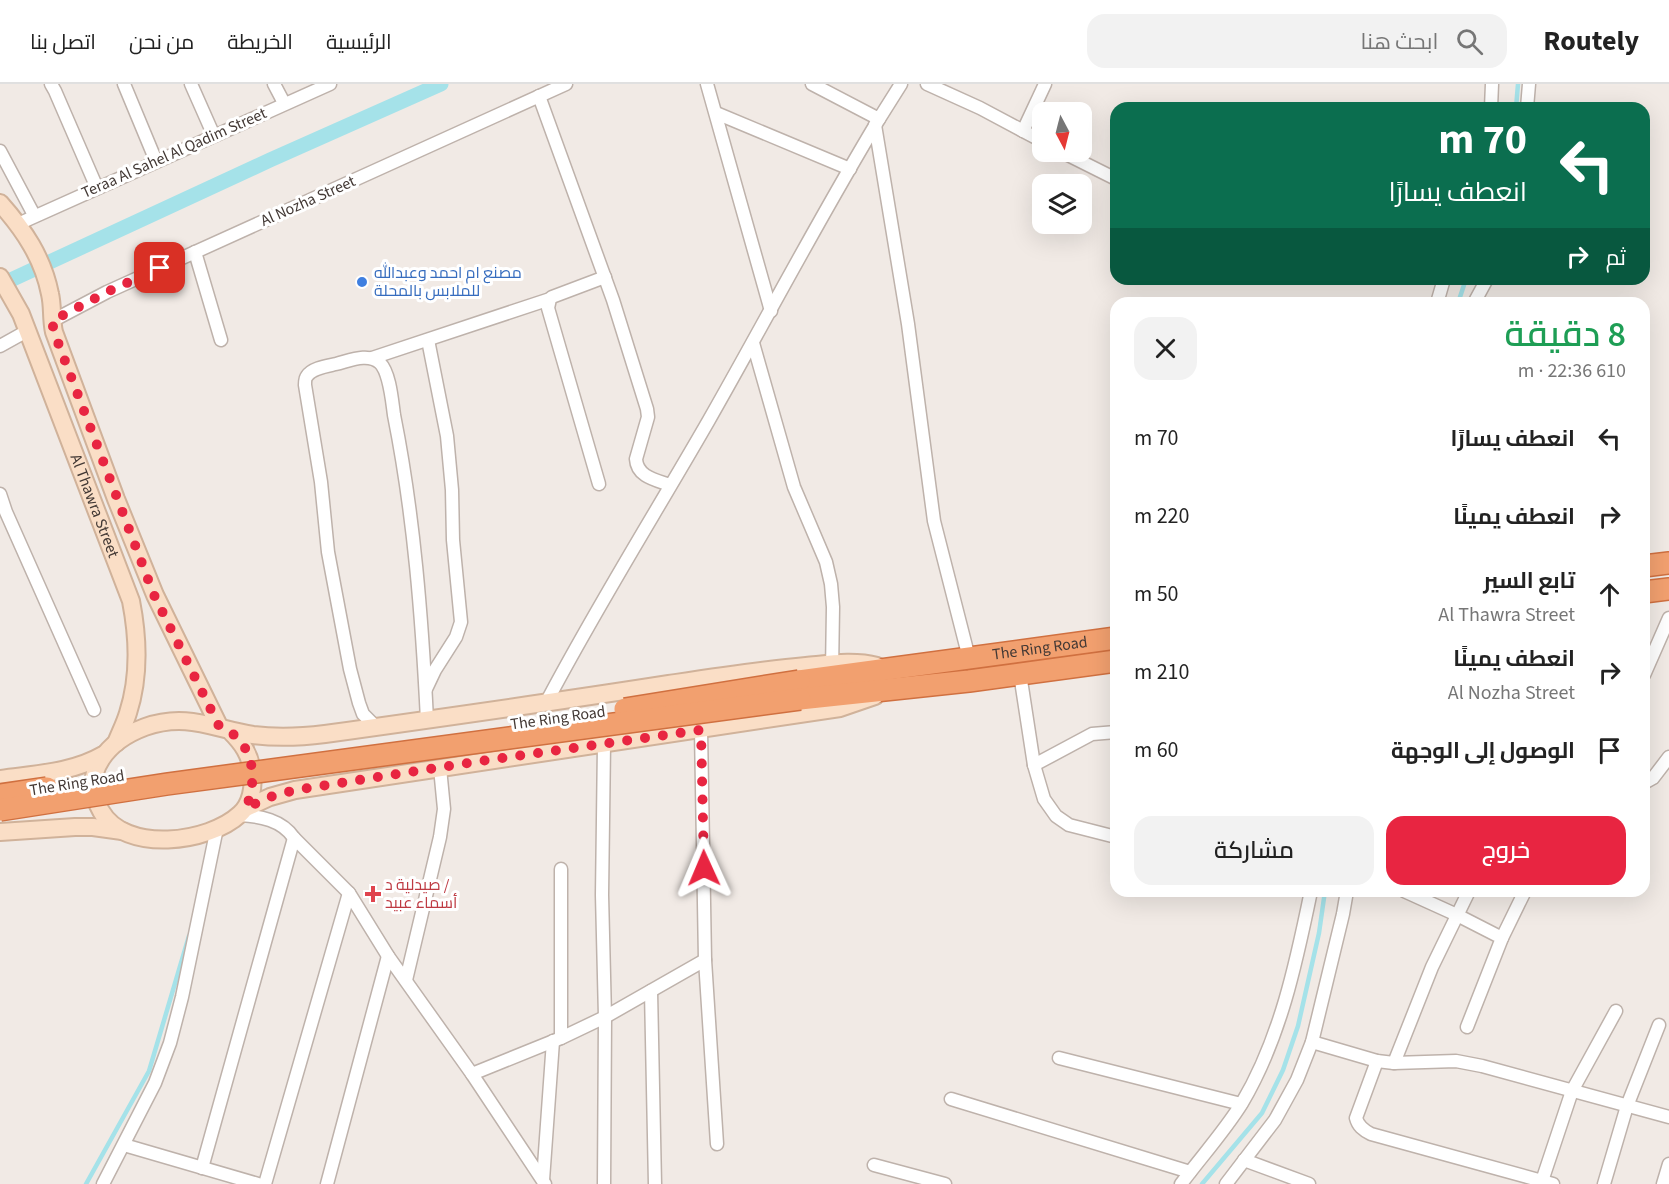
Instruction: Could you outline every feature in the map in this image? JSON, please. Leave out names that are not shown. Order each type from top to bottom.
[{"type":"highway","points":[[1650,565],[1669,563]]},
{"type":"highway","points":[[1650,591],[1669,589]]},
{"type":"highway","name":"The Ring Road","points":[[0,810],[800,690],[832,670],[887,668],[1110,639]]},
{"type":"highway","name":"The Ring Road","points":[[0,795],[178,768],[610,711],[800,690],[890,689],[1110,661]]},
{"type":"street","points":[[68,84],[53,88],[97,188]]},
{"type":"street","points":[[124,84],[156,161]]},
{"type":"street","points":[[191,84],[214,136]]},
{"type":"street","points":[[274,84],[284,104]]},
{"type":"street","name":"Teraa Al Sahel Al Qadim Street","points":[[18,224],[329,84]]},
{"type":"street","name":"Al Nozha Street","points":[[52,321],[107,292],[566,84]]},
{"type":"street","points":[[707,84],[771,311]]},
{"type":"street","points":[[812,84],[877,122]]},
{"type":"street","points":[[546,703],[877,122],[902,84]]},
{"type":"street","points":[[927,84],[980,108],[1032,136]]},
{"type":"street","points":[[1023,131],[1045,84]]},
{"type":"street","points":[[1491,102],[1492,84]]},
{"type":"street","points":[[1528,102],[1529,84]]},
{"type":"street","points":[[539,96],[605,277],[647,409],[648,417],[636,465],[642,474],[670,485]]},
{"type":"street","points":[[716,113],[850,169]]},
{"type":"street","points":[[877,122],[908,324],[934,521],[969,658]]},
{"type":"street","points":[[0,151],[34,215]]},
{"type":"street","points":[[1082,162],[1110,176]]},
{"type":"street","name":"Al Thawra Street","points":[[0,203],[29,240],[42,266],[51,297],[54,332],[154,595],[224,728]]},
{"type":"street","points":[[195,252],[221,340]]},
{"type":"street","name":"Al Thawra Street","points":[[0,277],[21,315],[131,601],[138,653],[129,711],[116,743]]},
{"type":"street","points":[[376,727],[363,714],[350,669],[328,552],[321,482],[305,385],[307,376],[315,370],[362,357],[372,358],[428,340],[550,299],[605,277]]},
{"type":"street","points":[[550,299],[548,308],[599,484]]},
{"type":"street","points":[[0,346],[27,332]]},
{"type":"street","points":[[425,690],[456,637],[461,622],[453,540],[452,490],[447,436],[428,340]]},
{"type":"street","points":[[0,780],[86,764],[103,755],[130,734],[162,722],[197,721],[256,735],[305,736],[546,703],[753,671],[832,670],[833,607],[826,562],[794,488],[753,343]]},
{"type":"street","points":[[372,358],[380,363],[386,373],[397,430],[414,547],[427,720]]},
{"type":"street","points":[[0,494],[94,710]]},
{"type":"street","points":[[1650,661],[1669,618]]},
{"type":"street","points":[[1020,674],[1035,765],[1044,800],[1056,816],[1069,825],[1110,835]]},
{"type":"street","points":[[0,832],[93,827],[146,838],[170,840],[186,838],[217,828],[270,797],[295,790],[840,708],[861,702],[890,689]]},
{"type":"street","points":[[224,728],[240,741],[248,753],[252,766],[251,795],[243,811]]},
{"type":"street","points":[[701,730],[705,960],[717,1144]]},
{"type":"street","points":[[1035,765],[1092,734],[1110,732]]},
{"type":"street","points":[[604,744],[602,895],[604,1184]]},
{"type":"street","points":[[103,755],[96,768],[93,783],[95,798],[101,812],[122,832]]},
{"type":"street","points":[[1650,780],[1669,757]]},
{"type":"street","points":[[406,980],[440,837],[444,809],[440,768]]},
{"type":"street","points":[[243,811],[274,821],[289,830],[294,838],[349,893],[388,956],[472,1074],[544,1182]]},
{"type":"street","points":[[103,1184],[155,1083],[170,1043],[182,997],[217,828]]},
{"type":"street","points":[[202,1168],[294,838]]},
{"type":"street","points":[[544,1182],[557,1040],[561,869]]},
{"type":"street","points":[[265,1184],[349,893]]},
{"type":"street","points":[[1181,1184],[1241,1104],[1264,1062],[1281,1013],[1310,897]]},
{"type":"street","points":[[1226,1184],[1275,1120],[1297,1080],[1312,1042],[1346,897]]},
{"type":"street","points":[[1417,897],[1502,938]]},
{"type":"street","points":[[1394,1063],[1432,967],[1466,897]]},
{"type":"street","points":[[1467,1027],[1502,938],[1522,897]]},
{"type":"street","points":[[327,1184],[388,956]]},
{"type":"street","points":[[472,1074],[557,1040],[604,1017],[705,960]]},
{"type":"street","points":[[651,991],[655,1184]]},
{"type":"street","points":[[1377,1061],[1356,1118],[1360,1127],[1365,1131],[1547,1183],[1572,1090],[1616,1011]]},
{"type":"street","points":[[1604,1184],[1628,1106],[1659,1025]]},
{"type":"street","points":[[1312,1042],[1377,1061],[1394,1063],[1456,1061],[1482,1066],[1669,1117]]},
{"type":"street","points":[[1059,1058],[1241,1104]]},
{"type":"street","points":[[951,1099],[1190,1172]]},
{"type":"street","points":[[124,1145],[258,1184]]},
{"type":"street","points":[[1244,1160],[1309,1184]]},
{"type":"street","points":[[1663,1184],[1669,1164]]},
{"type":"street","points":[[874,1165],[945,1184]]},
{"type":"waterway","points":[[0,285],[441,84]]},
{"type":"waterway","points":[[1516,102],[1518,84]]},
{"type":"waterway","points":[[1460,297],[1464,285]]},
{"type":"waterway","points":[[1202,1184],[1262,1113],[1283,1070],[1298,1026],[1319,933],[1324,897]]},
{"type":"waterway","points":[[86,1184],[149,1071],[189,936]]},
{"type":"place","name":"مصنع ام احمد وعبدالله للملابس بالمحلة","points":[[362,282]]},
{"type":"place","name":"صيدلية د / أسماء عبيد","points":[[373,894]]},
{"type":"route","points":[[160,268],[107,292],[52,321],[54,332],[154,595],[219,726],[230,731],[248,753],[253,780],[246,808],[270,797],[295,790],[701,730],[704,868]]}]
